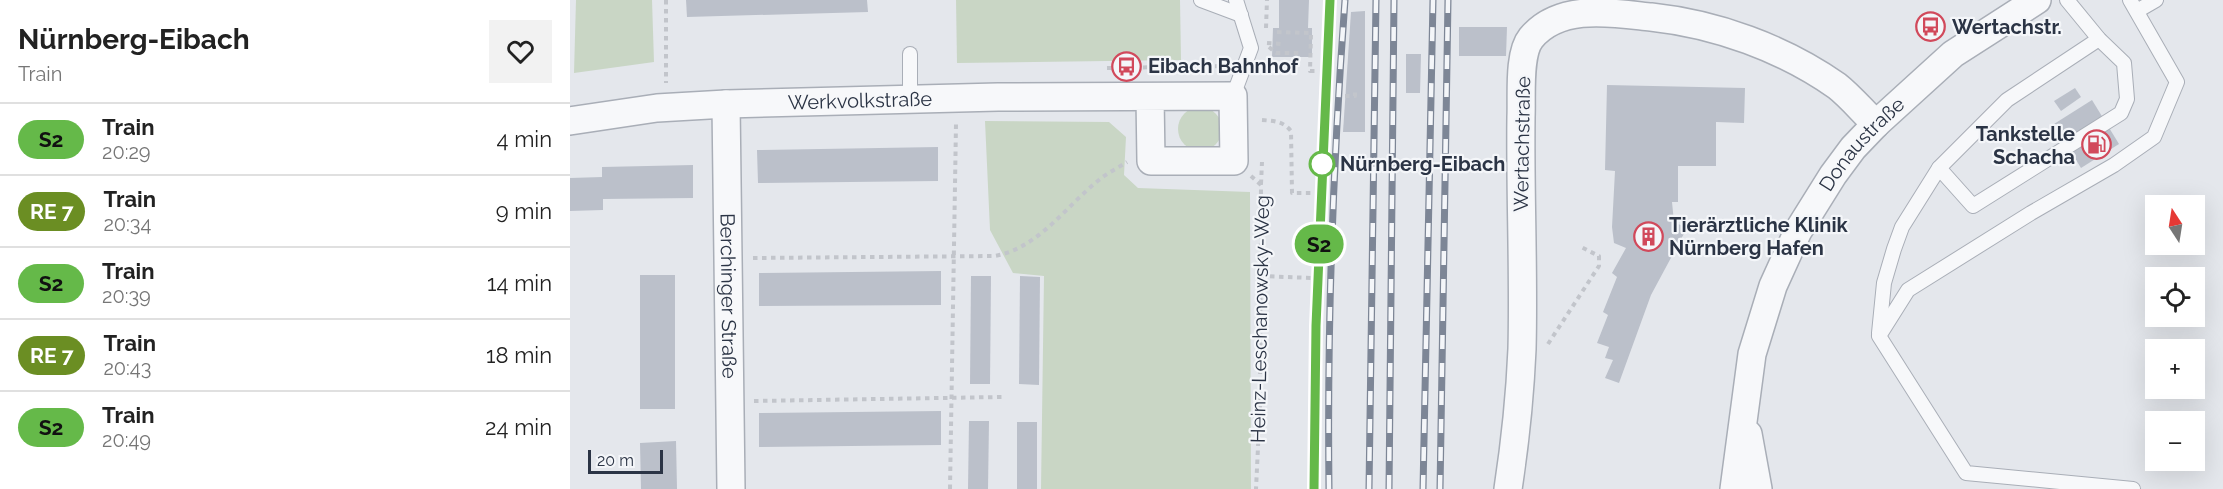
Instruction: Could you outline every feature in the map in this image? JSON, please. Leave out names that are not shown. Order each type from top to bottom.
[{"type":"street","name":"Donaustraße","points":[[1734,489],[1752,354],[1773,286],[1798,231],[1833,176],[1876,124],[1953,54],[2037,0]]},
{"type":"street","name":"Wertachstraße","points":[[1508,489],[1522,348],[1520,178],[1524,52],[1529,40],[1538,30],[1571,15],[1593,12],[1674,20],[1713,28],[1749,40],[1838,87],[1876,124]]},
{"type":"street","name":"Werkvolkstraße","points":[[570,121],[667,107],[726,104],[957,98],[1233,96]]},
{"type":"street","points":[[1150,97],[1151,161],[1233,161],[1233,96]]},
{"type":"street","name":"Berchinger Straße","points":[[726,104],[731,489]]},
{"type":"street","name":"Donaustraße","points":[[1744,412],[1758,489]]},
{"type":"lane","points":[[1200,0],[1241,15]]},
{"type":"lane","points":[[1233,96],[1251,48],[1236,0]]},
{"type":"lane","points":[[1939,168],[1973,206],[2121,113],[2127,99],[2124,63],[2099,39],[2067,0]]},
{"type":"lane","points":[[1879,336],[1908,290],[2031,213],[2114,165],[2154,137],[2177,82],[2133,6],[2156,0]]},
{"type":"lane","points":[[2099,39],[2007,100],[1939,168],[1902,226],[1884,283],[1879,336],[1966,473],[2133,489]]},
{"type":"lane","points":[[910,54],[910,99]]},
{"type":"path","points":[[666,0],[667,107]]},
{"type":"path","points":[[1265,43],[1267,0]]},
{"type":"path","points":[[1277,32],[1311,33],[1310,71],[1316,71]]},
{"type":"path","points":[[1107,68],[1229,66],[1251,48]]},
{"type":"path","points":[[1276,53],[1300,53]]},
{"type":"path","points":[[1345,96],[1355,96],[1355,89]]},
{"type":"path","points":[[951,489],[957,98]]},
{"type":"path","points":[[1262,120],[1280,122],[1291,131],[1292,193],[1314,193]]},
{"type":"path","points":[[728,258],[994,256],[1011,253],[1054,223],[1099,180],[1150,147]]},
{"type":"path","name":"Heinz-Leschanowsky-Weg","points":[[1233,161],[1261,185],[1260,405],[1256,489]]},
{"type":"path","points":[[1546,346],[1599,266],[1599,256],[1579,246]]},
{"type":"path","points":[[1261,276],[1312,278]]},
{"type":"path","points":[[731,401],[1002,398]]},
{"type":"green space","points":[[576,0],[652,0],[654,62],[574,73]]},
{"type":"green space","points":[[956,0],[1180,0],[1181,60],[957,63]]},
{"type":"green space","points":[[1200,107],[1216,113],[1222,129],[1216,145],[1200,151],[1184,145],[1178,129],[1184,113]]},
{"type":"green space","points":[[985,121],[1109,122],[1126,137],[1124,175],[1138,188],[1250,192],[1251,489],[1041,489],[1044,276],[1013,273],[990,230]]},
{"type":"building","points":[[686,0],[867,0],[868,12],[687,17]]},
{"type":"building","points":[[1279,0],[1309,0],[1308,28],[1312,28],[1312,57],[1272,57],[1273,28],[1279,28]]},
{"type":"building","points":[[1365,11],[1365,132],[1343,132],[1351,12]]},
{"type":"building","points":[[1459,27],[1507,27],[1506,56],[1459,56]]},
{"type":"building","points":[[1406,54],[1421,54],[1420,93],[1406,93]]},
{"type":"building","name":"Tierärztliche Klinik Nürnberg Hafen","points":[[1607,85],[1745,88],[1744,123],[1716,122],[1716,166],[1678,166],[1678,202],[1672,202],[1674,222],[1687,228],[1651,295],[1619,383],[1605,378],[1613,360],[1605,358],[1609,347],[1597,343],[1608,315],[1603,312],[1617,277],[1612,273],[1626,248],[1614,243],[1612,227],[1615,171],[1605,170]]},
{"type":"building","points":[[2075,88],[2081,97],[2061,111],[2054,101]]},
{"type":"building","points":[[2092,100],[2119,144],[2081,168],[2054,124]]},
{"type":"building","points":[[938,147],[938,181],[758,183],[757,150]]},
{"type":"building","points":[[693,165],[693,198],[603,199],[603,210],[570,211],[570,178],[602,177],[602,167]]},
{"type":"building","points":[[941,271],[941,305],[759,306],[759,273]]},
{"type":"building","points":[[640,275],[675,275],[675,409],[640,409]]},
{"type":"building","points":[[971,276],[991,276],[990,384],[970,384]]},
{"type":"building","points":[[1020,276],[1040,277],[1039,385],[1019,384]]},
{"type":"building","points":[[941,411],[941,445],[759,447],[759,413]]},
{"type":"building","points":[[969,421],[989,421],[988,489],[968,489]]},
{"type":"building","points":[[1017,422],[1037,422],[1037,489],[1017,489]]},
{"type":"building","points":[[676,441],[677,489],[641,489],[640,443]]},
{"type":"railway","points":[[1314,489],[1316,326],[1330,0]]},
{"type":"railway","points":[[1329,489],[1332,244],[1345,0]]},
{"type":"railway","points":[[1369,489],[1376,0]]},
{"type":"railway","points":[[1389,489],[1394,0]]},
{"type":"railway","points":[[1423,489],[1433,0]]},
{"type":"railway","points":[[1440,489],[1448,0]]},
{"type":"train","name":"S2","points":[[1314,489],[1316,326],[1330,0]]},
{"type":"place","name":"Wertachstr.","points":[[1931,27]]},
{"type":"place","name":"Eibach Bahnhof","points":[[1127,66]]},
{"type":"place","name":"Tankstelle Schacha","points":[[2096,145]]},
{"type":"place","name":"Nürnberg-Eibach","points":[[1322,164]]},
{"type":"place","name":"Tierärztliche Klinik Nürnberg Hafen","points":[[1648,236]]}]
